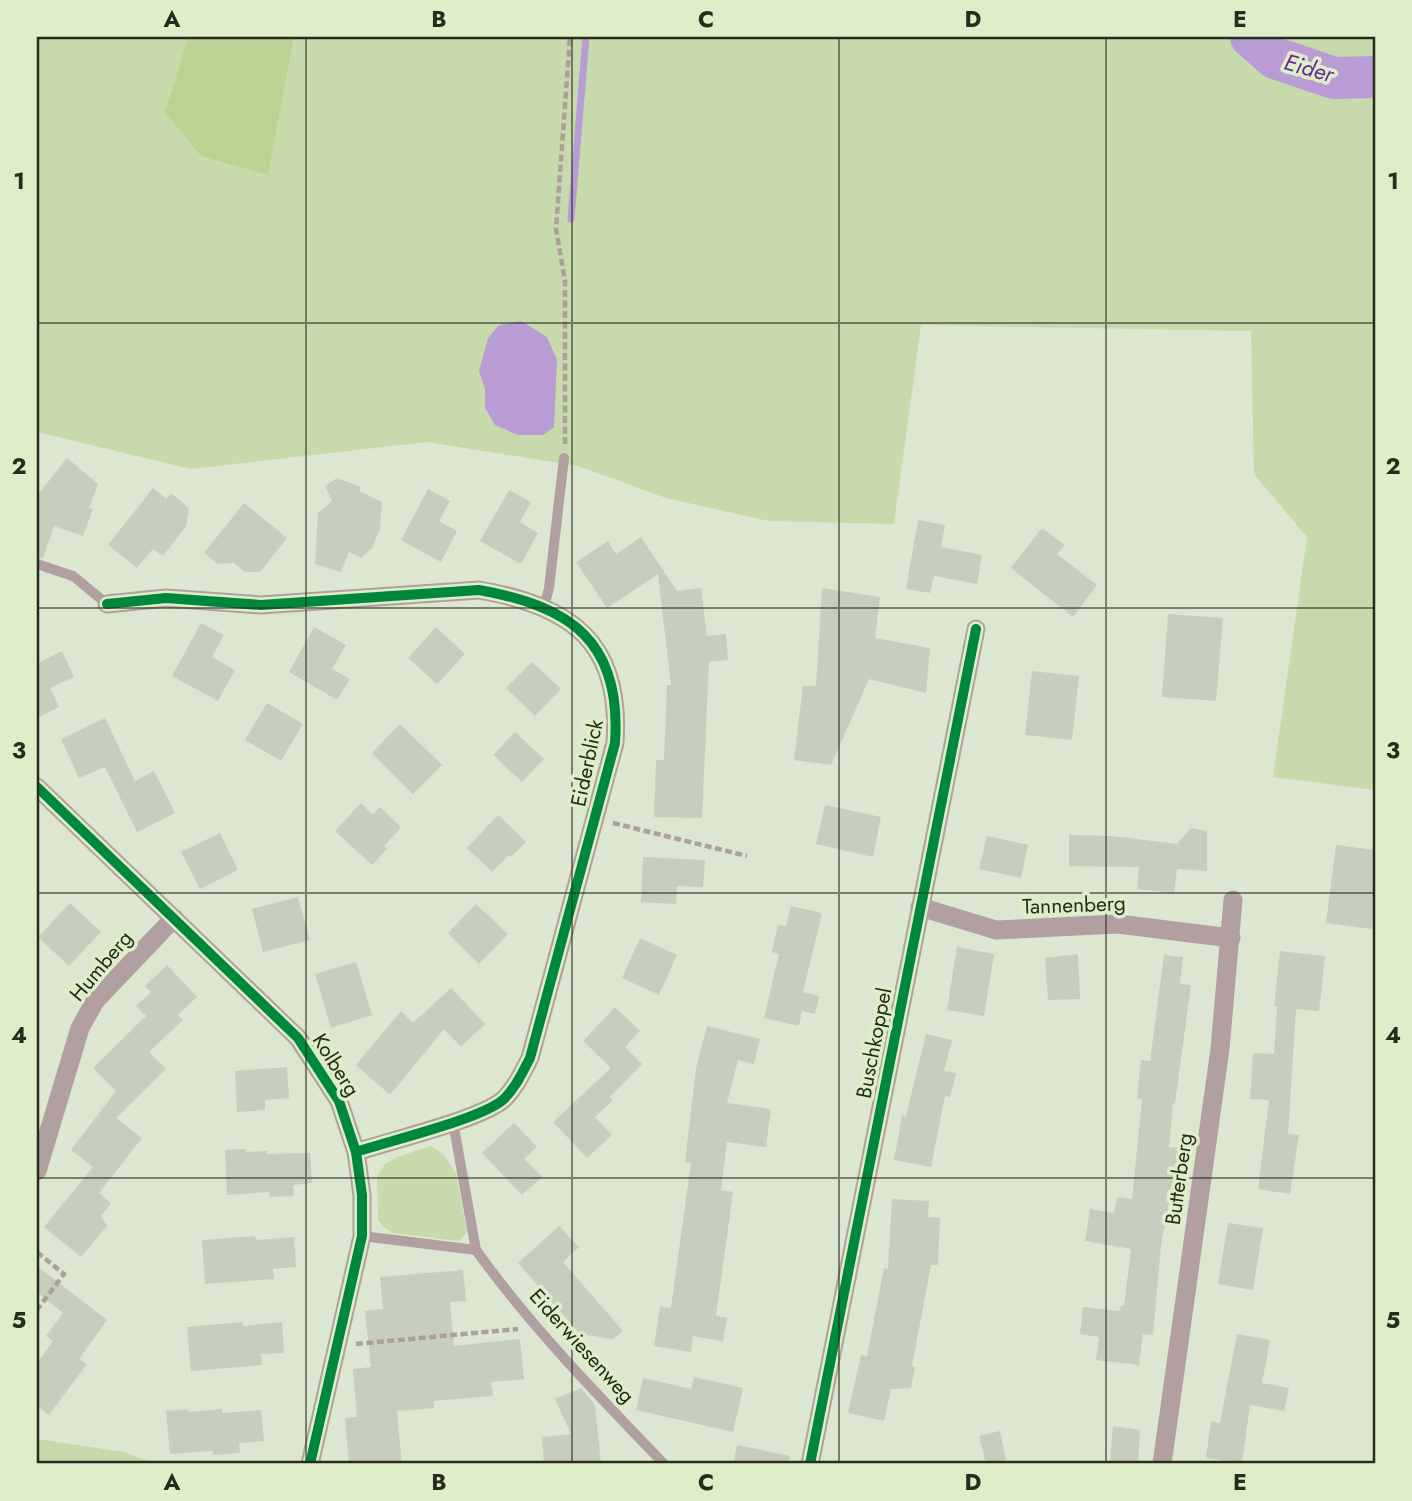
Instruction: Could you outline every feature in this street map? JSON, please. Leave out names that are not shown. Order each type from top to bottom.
[{"type":"street","name":"Eiderblick","points":[[107,604],[166,598],[261,605],[479,590],[513,596],[544,607],[577,627],[598,652],[612,682],[617,714],[615,743],[530,1058],[515,1087],[502,1101],[453,1121],[356,1152]]},
{"type":"street","name":"Buschkoppel","points":[[810,1464],[976,629]]},
{"type":"street","name":"Kolberg","points":[[37,787],[298,1038],[339,1101],[356,1152],[362,1195],[362,1236],[310,1464]]},
{"type":"street","name":"Butterberg","points":[[1162,1464],[1220,1049],[1233,900]]},
{"type":"street","name":"Tannenberg","points":[[920,907],[996,930],[1118,923],[1231,938]]},
{"type":"street","name":"Humberg","points":[[37,1171],[80,1028],[95,1001],[174,918]]},
{"type":"lane","points":[[544,607],[549,588],[564,458]]},
{"type":"lane","points":[[37,564],[73,576],[107,604]]},
{"type":"lane","points":[[362,1236],[476,1250],[453,1121]]},
{"type":"lane","name":"Eiderwiesenweg","points":[[476,1250],[500,1284],[664,1464]]},
{"type":"path","points":[[564,458],[567,426],[565,281],[556,229],[569,37]]},
{"type":"path","points":[[595,819],[747,856]]},
{"type":"path","points":[[37,1252],[64,1275],[37,1310]]},
{"type":"path","points":[[338,1341],[354,1345],[540,1328]]},
{"type":"green space","points":[[37,37],[188,37],[165,112],[268,175],[294,37],[1375,37],[1375,790],[1273,777],[1307,537],[1254,474],[1251,331],[921,325],[894,524],[769,521],[666,498],[578,466],[427,442],[191,469],[37,432]]},
{"type":"green space","points":[[188,37],[294,37],[268,175],[201,156],[165,112]]},
{"type":"green space","points":[[431,1146],[445,1156],[456,1174],[467,1232],[459,1241],[393,1233],[378,1220],[377,1176],[385,1164],[397,1157]]},
{"type":"green space","points":[[37,1439],[124,1452],[156,1464],[37,1464]]},
{"type":"shaded area","points":[[521,321],[547,337],[557,360],[554,427],[543,435],[518,435],[495,425],[485,408],[485,389],[479,371],[488,338],[499,325]]},
{"type":"building","points":[[67,458],[98,484],[89,508],[93,509],[83,536],[54,526],[43,558],[37,557],[37,496]]},
{"type":"building","points":[[337,478],[361,487],[359,491],[382,502],[380,528],[372,548],[361,558],[349,552],[341,572],[315,564],[318,513],[332,501],[325,486]]},
{"type":"building","points":[[153,488],[166,499],[171,493],[189,508],[186,526],[163,556],[153,549],[137,568],[108,545]]},
{"type":"building","points":[[428,489],[450,501],[439,521],[457,531],[441,562],[401,540]]},
{"type":"building","points":[[509,490],[531,502],[520,522],[538,533],[521,564],[480,541]]},
{"type":"building","points":[[244,503],[287,538],[260,572],[245,572],[234,563],[218,564],[204,553]]},
{"type":"building","points":[[918,520],[945,525],[941,547],[982,555],[977,584],[934,576],[930,593],[906,589]]},
{"type":"building","points":[[1042,528],[1065,545],[1057,554],[1097,585],[1073,617],[1011,568]]},
{"type":"building","points":[[641,537],[677,591],[701,588],[707,636],[726,634],[728,660],[709,662],[702,818],[654,817],[656,760],[664,760],[667,685],[671,685],[658,574],[607,608],[576,562],[608,541],[616,554]]},
{"type":"building","points":[[822,588],[880,597],[875,638],[930,648],[926,693],[869,679],[831,765],[794,760],[803,686],[816,686]]},
{"type":"building","points":[[1168,614],[1223,618],[1216,701],[1162,697]]},
{"type":"building","points":[[201,623],[224,635],[212,657],[235,670],[218,701],[172,676]]},
{"type":"building","points":[[314,627],[346,645],[332,669],[350,679],[337,700],[289,672]]},
{"type":"building","points":[[436,627],[465,654],[437,684],[408,658]]},
{"type":"building","points":[[62,651],[74,677],[50,688],[59,707],[37,718],[37,661],[38,663]]},
{"type":"building","points":[[532,662],[561,689],[535,716],[506,688]]},
{"type":"building","points":[[1032,671],[1079,676],[1072,740],[1025,735]]},
{"type":"building","points":[[267,703],[303,724],[281,761],[245,740]]},
{"type":"building","points":[[105,718],[135,781],[154,771],[175,813],[137,832],[105,767],[79,778],[61,739]]},
{"type":"building","points":[[400,724],[442,765],[413,794],[372,753]]},
{"type":"building","points":[[515,732],[544,759],[522,782],[493,755]]},
{"type":"building","points":[[361,803],[373,815],[380,807],[401,827],[384,846],[387,849],[372,865],[335,831]]},
{"type":"building","points":[[825,805],[881,817],[873,857],[816,844]]},
{"type":"building","points":[[498,815],[526,842],[492,872],[467,848]]},
{"type":"building","points":[[1191,828],[1207,831],[1207,871],[1177,869],[1174,893],[1137,889],[1139,867],[1069,866],[1069,835],[1112,836],[1177,844]]},
{"type":"building","points":[[220,833],[238,870],[200,889],[181,852]]},
{"type":"building","points":[[987,836],[1028,845],[1021,878],[979,869]]},
{"type":"building","points":[[1336,845],[1375,850],[1372,929],[1326,923]]},
{"type":"building","points":[[643,857],[705,860],[703,887],[677,886],[676,904],[641,902]]},
{"type":"building","points":[[298,897],[310,940],[263,952],[252,909]]},
{"type":"building","points":[[70,903],[101,932],[69,966],[38,937]]},
{"type":"building","points":[[476,904],[508,934],[479,964],[448,933]]},
{"type":"building","points":[[791,906],[822,913],[803,992],[819,996],[815,1014],[802,1011],[799,1026],[764,1018],[779,954],[772,952],[778,925],[786,926]]},
{"type":"building","points":[[640,938],[677,955],[659,995],[622,978]]},
{"type":"building","points":[[957,947],[994,954],[984,1016],[947,1010]]},
{"type":"building","points":[[1280,951],[1325,956],[1319,1011],[1296,1009],[1288,1134],[1299,1135],[1290,1194],[1258,1189],[1269,1100],[1250,1099],[1253,1053],[1274,1054],[1277,1007],[1274,1006]]},
{"type":"building","points":[[1078,954],[1080,999],[1048,1000],[1045,958]]},
{"type":"building","points":[[1164,955],[1183,957],[1180,984],[1191,985],[1169,1147],[1182,1148],[1178,1182],[1173,1181],[1161,1245],[1153,1335],[1143,1334],[1139,1365],[1096,1360],[1099,1337],[1080,1334],[1083,1307],[1120,1311],[1121,1305],[1124,1306],[1131,1249],[1085,1241],[1090,1209],[1114,1213],[1117,1197],[1132,1199],[1142,1099],[1137,1098],[1141,1060],[1150,1061]]},
{"type":"building","points":[[356,962],[372,1015],[331,1028],[315,974]]},
{"type":"building","points":[[167,965],[197,997],[178,1015],[183,1020],[149,1052],[166,1069],[116,1118],[142,1138],[99,1193],[111,1203],[101,1216],[107,1226],[81,1257],[44,1227],[93,1167],[71,1150],[116,1091],[93,1068],[146,1016],[136,1006],[151,992],[145,986]]},
{"type":"building","points":[[451,988],[485,1024],[461,1047],[444,1029],[390,1095],[356,1065],[401,1011],[413,1023]]},
{"type":"building","points":[[615,1007],[640,1031],[625,1047],[642,1064],[610,1097],[613,1100],[595,1117],[612,1135],[587,1158],[553,1122],[611,1068],[583,1041]]},
{"type":"building","points":[[707,1026],[760,1039],[754,1064],[738,1060],[727,1103],[771,1109],[766,1147],[727,1142],[721,1190],[733,1192],[716,1316],[727,1318],[723,1341],[693,1336],[691,1352],[654,1346],[660,1307],[671,1308],[691,1163],[685,1162],[696,1068]]},
{"type":"building","points":[[926,1034],[952,1040],[944,1071],[956,1073],[950,1097],[945,1096],[931,1167],[894,1160],[902,1116],[906,1116]]},
{"type":"building","points":[[287,1067],[289,1098],[265,1100],[265,1110],[237,1112],[235,1071]]},
{"type":"building","points":[[514,1123],[537,1147],[524,1159],[542,1177],[522,1195],[482,1153]]},
{"type":"building","points":[[246,1149],[246,1152],[267,1151],[267,1154],[310,1153],[312,1183],[293,1185],[294,1196],[270,1197],[269,1192],[227,1195],[225,1150]]},
{"type":"building","points":[[892,1199],[929,1201],[928,1217],[940,1218],[938,1265],[931,1265],[912,1366],[915,1367],[911,1388],[891,1389],[884,1421],[848,1413],[861,1355],[867,1356],[884,1268],[888,1269]]},
{"type":"building","points":[[1228,1223],[1263,1228],[1253,1290],[1218,1284]]},
{"type":"building","points":[[559,1226],[579,1247],[563,1262],[623,1331],[613,1339],[580,1334],[518,1263]]},
{"type":"building","points":[[255,1236],[256,1240],[294,1237],[296,1267],[273,1269],[274,1279],[205,1284],[202,1240]]},
{"type":"building","points":[[37,1266],[107,1320],[79,1359],[87,1364],[49,1415],[37,1406],[37,1363],[53,1341],[46,1336],[63,1313],[37,1292]]},
{"type":"building","points":[[463,1270],[466,1301],[450,1302],[454,1346],[520,1339],[524,1379],[491,1382],[493,1396],[434,1401],[434,1408],[397,1411],[402,1464],[349,1464],[345,1418],[357,1417],[353,1369],[371,1367],[365,1311],[383,1309],[380,1277]]},
{"type":"building","points":[[243,1322],[243,1326],[282,1322],[284,1353],[261,1354],[262,1365],[191,1371],[187,1327]]},
{"type":"building","points":[[1237,1334],[1270,1340],[1262,1383],[1289,1388],[1284,1411],[1250,1405],[1242,1463],[1206,1458],[1211,1421],[1220,1423]]},
{"type":"building","points":[[694,1377],[743,1388],[733,1432],[636,1410],[643,1378],[691,1389]]},
{"type":"building","points":[[581,1388],[595,1405],[601,1464],[544,1464],[542,1437],[571,1434],[555,1399]]},
{"type":"building","points":[[188,1409],[189,1412],[222,1409],[222,1413],[261,1410],[264,1441],[239,1443],[240,1453],[213,1455],[213,1451],[170,1454],[166,1411]]},
{"type":"building","points":[[1113,1426],[1140,1430],[1138,1464],[1110,1463]]},
{"type":"building","points":[[1000,1431],[1007,1464],[986,1464],[979,1436]]},
{"type":"building","points":[[737,1445],[790,1456],[789,1464],[733,1464]]},
{"type":"waterway","points":[[571,219],[586,37]]},
{"type":"waterway","name":"Eider","points":[[1251,37],[1275,58],[1334,78],[1375,77]]},
{"type":"cycle path","points":[[107,604],[166,598],[261,605],[479,590],[540,606],[564,619],[584,635],[599,654],[610,679],[615,708],[615,743],[530,1058],[512,1090],[493,1107],[456,1122],[356,1152]]},
{"type":"cycle path","points":[[810,1464],[976,629]]},
{"type":"cycle path","points":[[37,787],[298,1038],[339,1101],[356,1152],[362,1195],[362,1236],[310,1464]]}]
